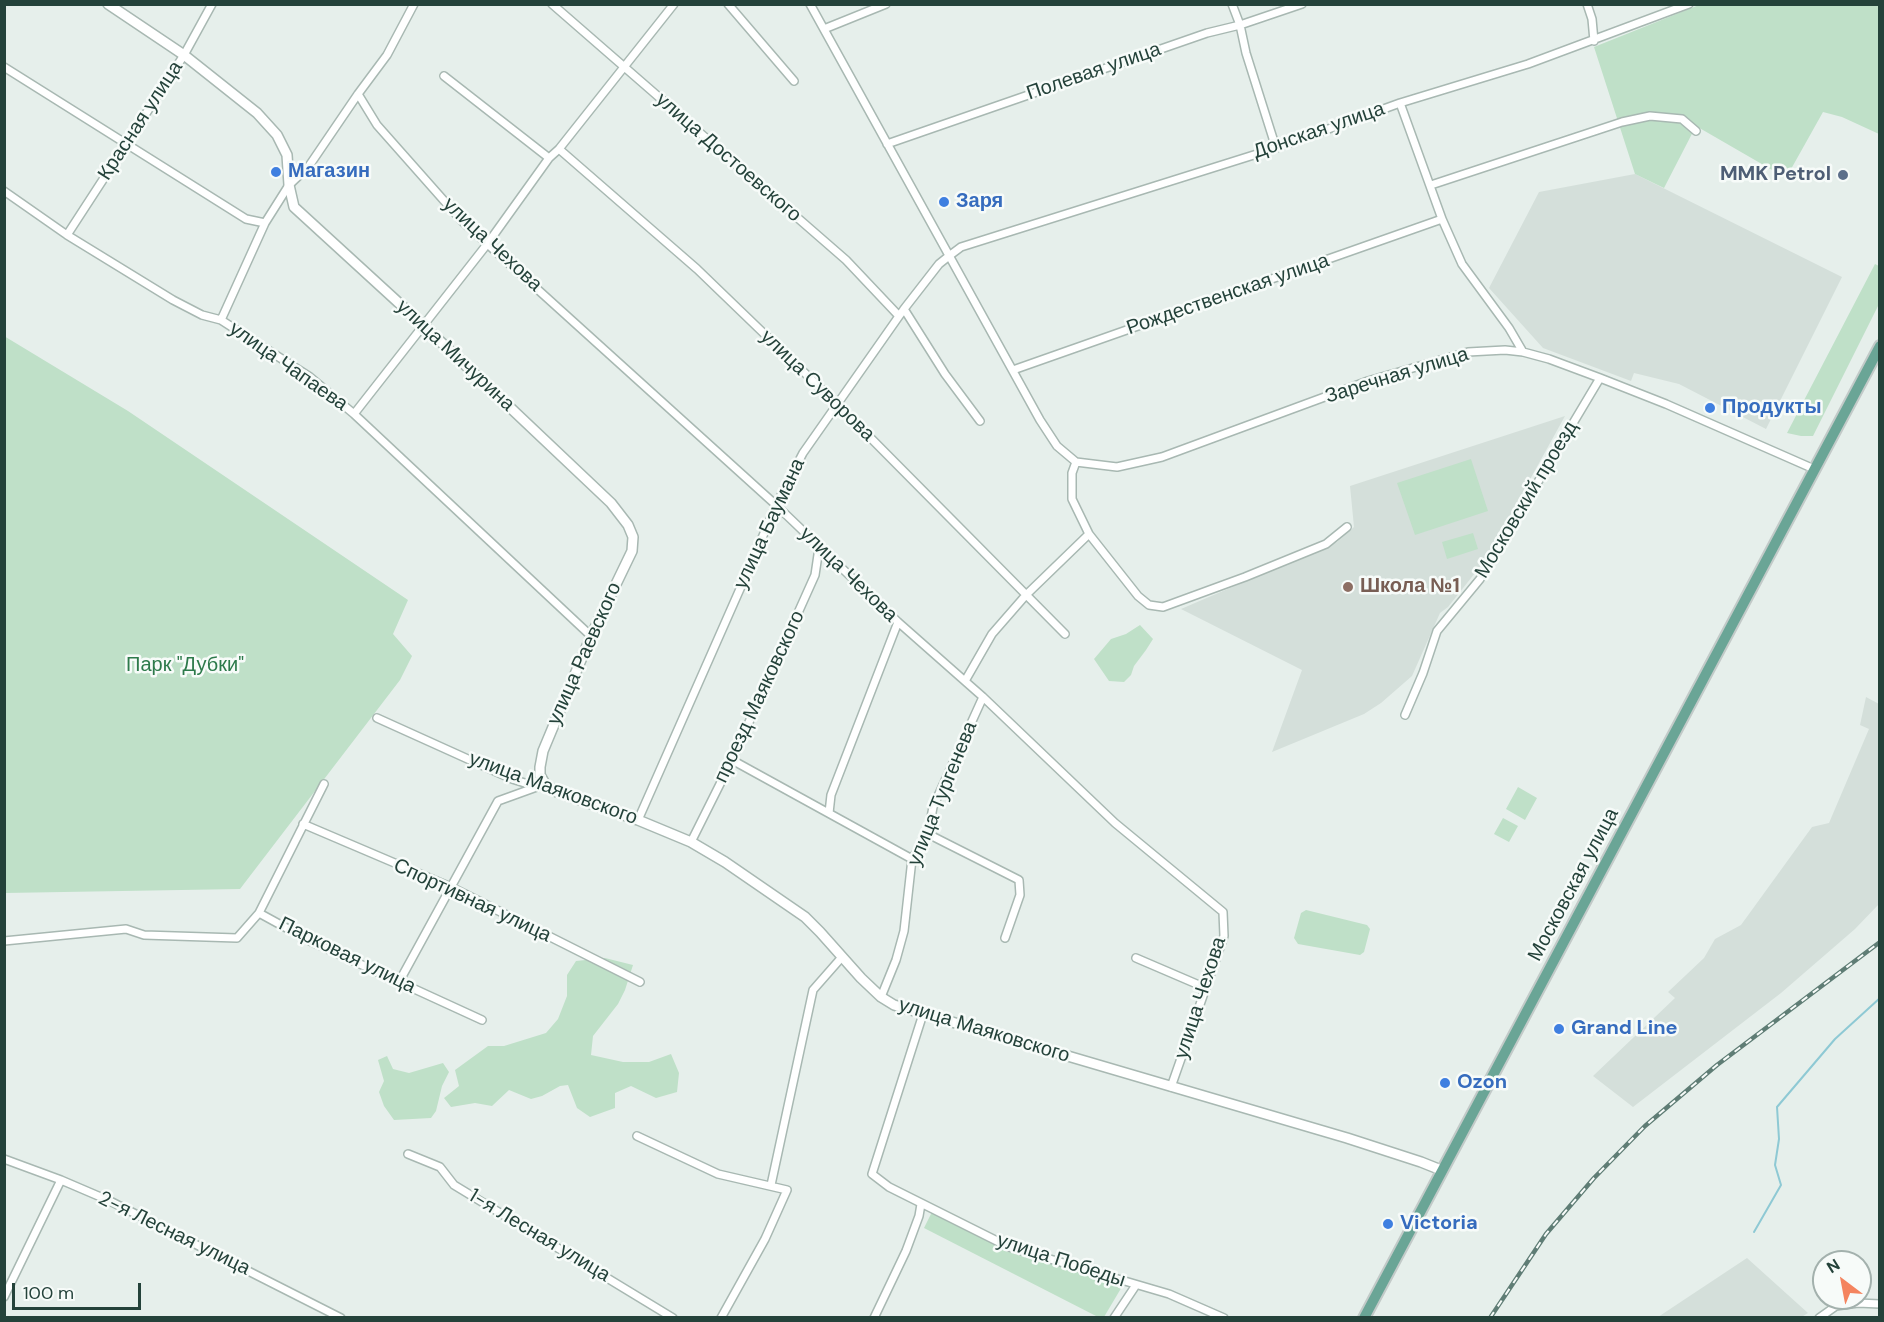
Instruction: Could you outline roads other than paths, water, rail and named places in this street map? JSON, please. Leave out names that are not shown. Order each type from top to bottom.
[{"type":"main road","name":"Московская улица","points":[[1364,1317],[1880,346]]},
{"type":"street","name":"улица Мичурина","points":[[108,4],[184,55],[257,113],[277,135],[287,155],[289,185],[294,207],[424,326],[610,503],[628,525]]},
{"type":"street","name":"Красная улица","points":[[67,235],[184,55],[212,4]]},
{"type":"street","points":[[221,320],[265,223],[289,185],[309,166],[387,55],[414,4]]},
{"type":"street","name":"улица Достоевского","points":[[552,4],[846,260],[899,316]]},
{"type":"street","points":[[354,414],[488,243],[549,158],[559,149],[674,4]]},
{"type":"street","points":[[728,4],[794,81]]},
{"type":"street","points":[[810,4],[1040,420],[1058,446],[1076,462],[1072,473],[1072,499],[1089,534],[1138,596],[1149,605],[1163,607],[1326,544],[1347,527]]},
{"type":"street","points":[[824,28],[886,4]]},
{"type":"street","points":[[1232,4],[1276,148]]},
{"type":"street","name":"Полевая улица","points":[[887,144],[1208,33],[1302,4]]},
{"type":"street","points":[[1587,4],[1592,19],[1594,41]]},
{"type":"street","name":"Донская улица","points":[[949,256],[961,248],[1276,148],[1401,103],[1528,64],[1689,4]]},
{"type":"street","points":[[4,67],[246,219],[265,223]]},
{"type":"street","points":[[444,76],[549,158]]},
{"type":"street","name":"улица Чехова","points":[[358,94],[377,125],[462,221],[776,505],[819,548],[983,697],[1115,823],[1223,912],[1224,936],[1171,1087]]},
{"type":"street","points":[[1401,103],[1442,219],[1462,264],[1509,328],[1523,352]]},
{"type":"street","points":[[1431,185],[1640,118],[1650,116],[1682,119],[1696,131]]},
{"type":"street","name":"улица Суворова","points":[[559,149],[697,269],[837,404],[1065,634]]},
{"type":"street","name":"улица Чапаева","points":[[4,192],[67,235],[173,300],[202,315],[221,320],[310,377],[354,414],[591,636]]},
{"type":"street","name":"Рождественская улица","points":[[1013,370],[1442,219]]},
{"type":"street","name":"улица Баумана","points":[[638,820],[776,505],[803,453],[904,309],[939,264],[949,256]]},
{"type":"street","points":[[904,309],[945,374],[980,421]]},
{"type":"street","name":"Заречная улица","points":[[1076,462],[1118,467],[1162,457],[1368,381],[1468,352],[1505,350],[1523,352],[1600,378],[1666,404],[1814,469]]},
{"type":"street","name":"Московский проезд","points":[[1405,715],[1423,673],[1437,631],[1480,579],[1600,378]]},
{"type":"street","name":"улица Раевского","points":[[545,784],[540,775],[543,751],[591,636],[632,551],[633,537],[628,525]]},
{"type":"street","points":[[964,681],[992,634],[1026,595],[1089,534]]},
{"type":"street","name":"проезд Маяковского","points":[[691,842],[732,760],[815,575],[819,548]]},
{"type":"street","points":[[829,813],[831,795],[898,622]]},
{"type":"street","name":"улица Тургенева","points":[[881,997],[897,960],[904,931],[912,859],[928,834],[933,807],[983,697]]},
{"type":"street","name":"улица Маяковского","points":[[377,718],[512,779],[528,784],[545,784],[557,792],[638,820],[691,842],[725,862],[804,917],[881,997],[894,1005],[1347,1138],[1441,1170]]},
{"type":"street","points":[[732,760],[912,859]]},
{"type":"street","points":[[260,913],[324,784]]},
{"type":"street","points":[[399,982],[498,801],[545,784]]},
{"type":"street","name":"Спортивная улица","points":[[303,824],[451,888],[640,982]]},
{"type":"street","points":[[928,834],[1019,880],[1020,895],[1005,939]]},
{"type":"street","name":"Парковая улица","points":[[4,941],[126,929],[144,935],[237,938],[260,913],[312,942],[482,1020]]},
{"type":"street","points":[[771,1185],[813,990],[842,957]]},
{"type":"street","points":[[1136,958],[1206,988]]},
{"type":"street","name":"улица Победы","points":[[923,1014],[872,1174],[888,1187],[1009,1247],[1169,1293],[1224,1317]]},
{"type":"street","points":[[637,1136],[718,1174],[787,1190],[765,1239],[721,1317]]},
{"type":"street","name":"1-я Лесная улица","points":[[408,1154],[440,1167],[454,1185],[673,1317]]},
{"type":"street","name":"2-я Лесная улица","points":[[4,1159],[61,1179],[110,1201],[341,1317]]},
{"type":"street","points":[[4,1297],[61,1179]]},
{"type":"street","points":[[874,1317],[906,1251],[921,1204]]},
{"type":"street","points":[[1114,1317],[1136,1285]]},
{"type":"street","points":[[1819,1317],[1836,1306],[1858,1303],[1880,1304]]},
{"type":"waterway","points":[[1754,1232],[1781,1185],[1775,1165],[1779,1139],[1777,1107],[1835,1039],[1880,998]]},
{"type":"railway","points":[[1490,1318],[1546,1234],[1594,1178],[1645,1126],[1717,1065],[1880,942]]},
{"type":"place","name":"Магазин","points":[[276,172]]},
{"type":"place","name":"MMK Petrol","points":[[1843,175]]},
{"type":"place","name":"Заря","points":[[944,202]]},
{"type":"place","name":"Продукты","points":[[1710,408]]},
{"type":"place","name":"Школа №1","points":[[1348,587]]},
{"type":"place","name":"Grand Line","points":[[1559,1029]]},
{"type":"place","name":"Ozon","points":[[1445,1083]]},
{"type":"place","name":"Victoria","points":[[1388,1224]]},
{"type":"park label","name":"Парк \"Дубки\"","points":[[185,666]]}]
